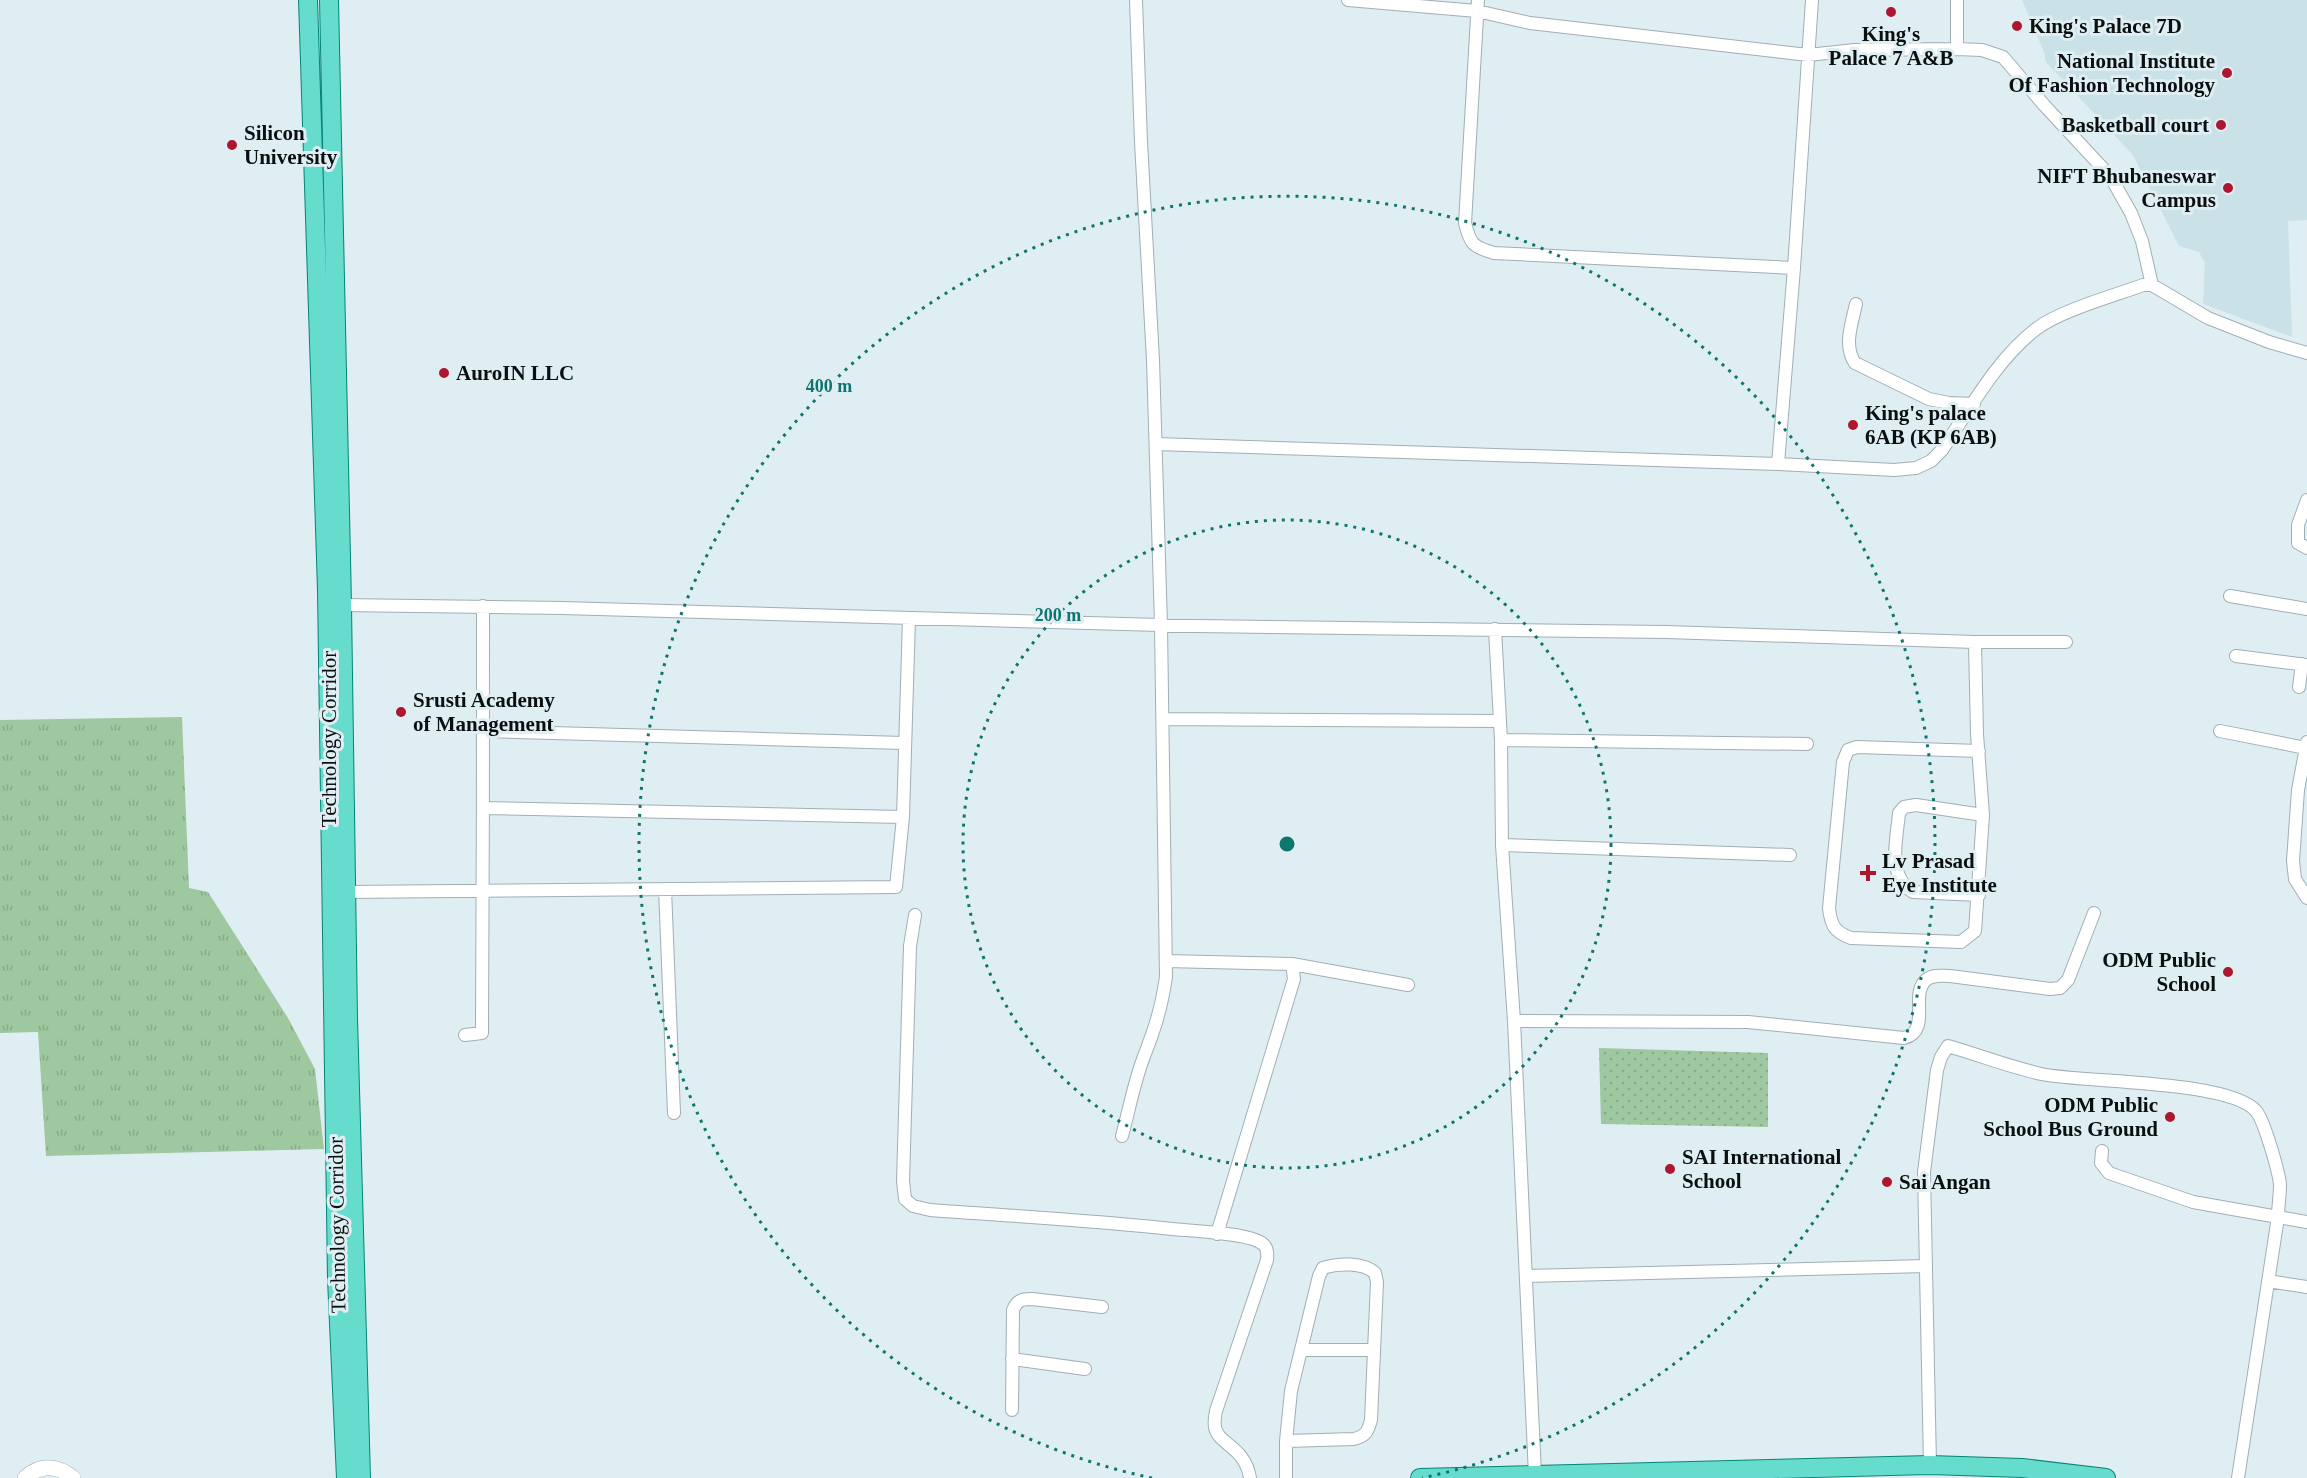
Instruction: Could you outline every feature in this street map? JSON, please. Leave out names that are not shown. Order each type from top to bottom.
[{"type":"main road","name":"Technology Corridor","points":[[308,0],[337,836],[337,1287],[346,1478]]},
{"type":"main road","points":[[329,0],[342,605],[337,836],[346,892],[361,1478]]},
{"type":"main road","points":[[1420,1478],[1813,1473],[1930,1465],[2022,1468],[2106,1478]]},
{"type":"street","points":[[1122,1136],[1143,1060],[1162,1006],[1166,961],[1156,444],[1136,0]]},
{"type":"street","points":[[1348,0],[1477,6],[1530,23],[1808,55],[1855,50],[1957,49],[1982,50],[2002,57],[2110,176],[2131,213],[2142,241],[2152,285]]},
{"type":"street","points":[[1778,464],[1812,0]]},
{"type":"street","points":[[1957,0],[1957,49]]},
{"type":"street","points":[[1477,6],[1465,223],[1469,238],[1476,248],[1494,253],[1794,268]]},
{"type":"street","points":[[1156,444],[1778,464],[1894,470],[1916,468],[1931,460],[1942,450],[2008,355],[2037,328],[2072,311],[2143,285],[2152,285],[2208,318],[2269,342],[2307,353]]},
{"type":"street","points":[[1856,304],[1848,346],[1849,355],[1854,363],[1929,399],[1974,404]]},
{"type":"street","points":[[2307,500],[2297,534],[2298,543],[2307,548]]},
{"type":"street","points":[[2230,596],[2307,609]]},
{"type":"street","points":[[342,605],[483,606],[1161,624],[1667,632],[1975,642],[2066,642]]},
{"type":"street","points":[[465,1035],[482,1033],[482,892],[485,808],[483,606]]},
{"type":"street","points":[[346,892],[896,887],[903,817],[909,618]]},
{"type":"street","points":[[1495,629],[1502,740],[1502,845],[1514,1021],[1535,1475]]},
{"type":"street","points":[[1975,642],[1983,815],[1975,931],[1970,938],[1961,942],[1851,938],[1839,934],[1831,924],[1829,908],[1843,762],[1848,750],[1857,747],[1979,751]]},
{"type":"street","points":[[2235,656],[2305,665],[2299,687]]},
{"type":"street","points":[[1163,718],[1500,721]]},
{"type":"street","points":[[2220,730],[2307,745],[2298,790],[2293,861],[2295,879],[2307,898]]},
{"type":"street","points":[[484,731],[904,743]]},
{"type":"street","points":[[1502,740],[1807,744]]},
{"type":"street","points":[[1978,895],[1913,892],[1904,887],[1895,869],[1899,813],[1904,807],[1916,805],[1983,815]]},
{"type":"street","points":[[485,808],[903,817]]},
{"type":"street","points":[[1502,845],[1790,855]]},
{"type":"street","points":[[665,889],[674,1113]]},
{"type":"street","points":[[1514,1021],[1748,1022],[1904,1038],[1912,1036],[1917,1031],[1921,987],[1925,980],[1933,976],[1950,976],[2050,989],[2060,988],[2068,980],[2094,913]]},
{"type":"street","points":[[915,915],[910,958],[903,1181],[905,1199],[913,1206],[930,1210],[1074,1219],[1217,1234],[1257,1240],[1265,1245],[1268,1252],[1249,1317],[1215,1412],[1215,1427],[1220,1437],[1243,1456],[1250,1478]]},
{"type":"street","points":[[1166,961],[1292,964],[1408,985]]},
{"type":"street","points":[[1217,1234],[1294,979],[1292,964]]},
{"type":"street","points":[[1930,1465],[1924,1172],[1937,1070],[1948,1046],[2042,1074],[2161,1084],[2240,1101],[2256,1110],[2265,1127],[2280,1184],[2278,1217],[2238,1478]]},
{"type":"street","points":[[2102,1151],[2101,1163],[2109,1173],[2193,1202],[2307,1222]]},
{"type":"street","points":[[1286,1441],[1354,1439],[1362,1437],[1368,1431],[1371,1419],[1377,1282],[1375,1273],[1364,1265],[1330,1266],[1323,1268],[1318,1276],[1291,1391],[1286,1441],[1286,1478]]},
{"type":"street","points":[[1526,1276],[1926,1266]]},
{"type":"street","points":[[2268,1281],[2307,1287]]},
{"type":"street","points":[[1012,1410],[1013,1310],[1016,1303],[1021,1299],[1102,1307]]},
{"type":"street","points":[[1301,1350],[1374,1350]]},
{"type":"street","points":[[1012,1359],[1085,1369]]},
{"type":"street","points":[[25,1478],[33,1472],[48,1467],[66,1472],[73,1478]]},
{"type":"shaded area","name":"NIFT Bhubaneswar Campus","points":[[2022,0],[2307,0],[2307,220],[2288,221],[2292,337],[2203,304],[2205,263],[2199,252],[2179,246],[2133,155],[2046,62]]},
{"type":"green space","points":[[182,717],[189,888],[208,892],[288,1018],[315,1069],[324,1149],[46,1156],[38,1032],[0,1033],[0,720]]},
{"type":"green space","points":[[1599,1048],[1768,1053],[1768,1127],[1601,1124]]},
{"type":"place","name":"King's Palace 7 A&B","points":[[1891,12]]},
{"type":"place","name":"King's Palace 7D","points":[[2017,26]]},
{"type":"place","name":"National Institute Of Fashion Technology","points":[[2227,73]]},
{"type":"place","name":"Basketball court","points":[[2221,125]]},
{"type":"place","name":"Silicon University","points":[[232,145]]},
{"type":"place","name":"NIFT Bhubaneswar Campus","points":[[2228,188]]},
{"type":"place","name":"AuroIN LLC","points":[[444,373]]},
{"type":"place","name":"King's palace 6AB (KP 6AB)","points":[[1853,425]]},
{"type":"place","name":"Srusti Academy of Management","points":[[401,712]]},
{"type":"place","name":"Lv Prasad Eye Institute","points":[[1868,873]]},
{"type":"place","name":"ODM Public School","points":[[2228,972]]},
{"type":"place","name":"ODM Public School Bus Ground","points":[[2170,1117]]},
{"type":"place","name":"SAI International School","points":[[1670,1169]]},
{"type":"place","name":"Sai Angan","points":[[1887,1182]]}]
